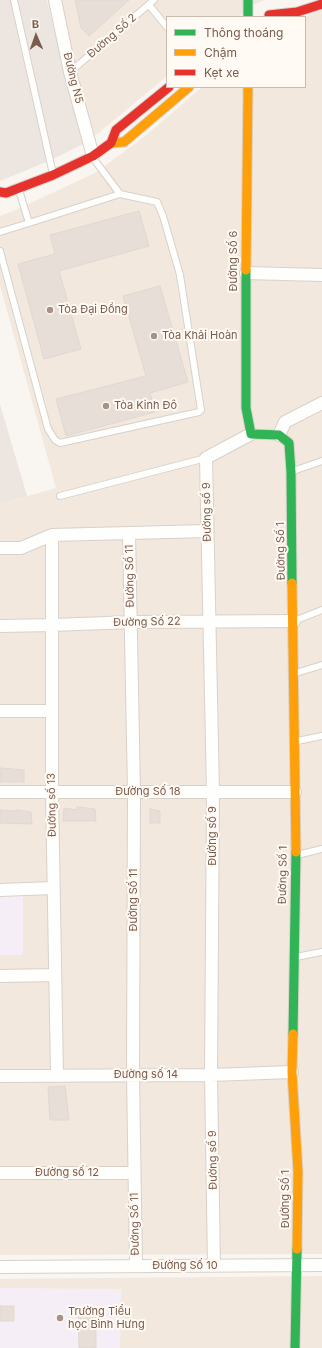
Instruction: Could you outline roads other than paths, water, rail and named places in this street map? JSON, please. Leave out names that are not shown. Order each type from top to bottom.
[{"type":"street","name":"Đường N5","points":[[55,0],[70,72],[93,156]]},
{"type":"street","points":[[248,0],[248,16]]},
{"type":"street","points":[[267,16],[297,12],[322,4]]},
{"type":"street","points":[[267,16],[278,5]]},
{"type":"street","points":[[111,143],[116,130],[167,88]]},
{"type":"street","points":[[4,204],[3,193],[54,175],[93,156],[111,143],[124,142],[188,88]]},
{"type":"street","name":"Đường Số 6","points":[[248,88],[246,408],[251,434]]},
{"type":"street","points":[[246,273],[322,275]]},
{"type":"street","points":[[206,458],[251,434],[279,435],[285,422],[322,403]]},
{"type":"street","name":"Đường Số 1","points":[[279,435],[290,443],[294,622],[296,856],[292,1072],[298,1172],[296,1348]]},
{"type":"street","name":"Đường số 9","points":[[206,458],[214,792],[211,1075],[214,1266]]},
{"type":"street","points":[[0,548],[21,548],[52,535],[207,531]]},
{"type":"street","name":"Đường Số 11","points":[[129,533],[132,622],[134,792],[133,1076],[136,1266]]},
{"type":"street","name":"Đường số 13","points":[[52,535],[52,792],[57,1075]]},
{"type":"street","name":"Đường Số 22","points":[[0,626],[132,622],[294,622]]},
{"type":"street","points":[[0,711],[52,711]]},
{"type":"street","name":"Đường Số 18","points":[[0,792],[295,792]]},
{"type":"street","points":[[0,890],[53,888]]},
{"type":"street","points":[[0,976],[55,975]]},
{"type":"street","name":"Đường số 14","points":[[0,1076],[211,1075],[292,1072]]},
{"type":"street","name":"Đường số 12","points":[[0,1173],[134,1173]]},
{"type":"street","name":"Đường Số 10","points":[[0,1267],[322,1265]]},
{"type":"lane","points":[[14,0],[54,175]]},
{"type":"lane","name":"Đường Số 2","points":[[70,72],[154,0]]},
{"type":"lane","points":[[148,5],[166,26]]},
{"type":"lane","points":[[93,156],[120,194]]},
{"type":"lane","points":[[19,188],[29,224]]},
{"type":"lane","points":[[0,232],[120,194],[157,202],[163,216],[180,275],[201,410],[200,412],[60,443],[55,440],[48,429],[0,251]]},
{"type":"lane","points":[[60,496],[206,458]]},
{"type":"lane","points":[[291,472],[322,461]]},
{"type":"lane","points":[[294,622],[322,610]]},
{"type":"lane","points":[[294,673],[322,665]]},
{"type":"lane","points":[[295,742],[322,736]]},
{"type":"lane","points":[[296,856],[322,849]]},
{"type":"lane","points":[[294,958],[322,952]]},
{"type":"place","name":"Tòa Đại Đồng","points":[[50,310]]},
{"type":"place","name":"Tòa Khải Hoàn","points":[[154,336]]},
{"type":"place","name":"Tòa Kinh Đô","points":[[106,406]]},
{"type":"place","name":"Trường Tiểu học Bình Hưng","points":[[60,1318]]}]
